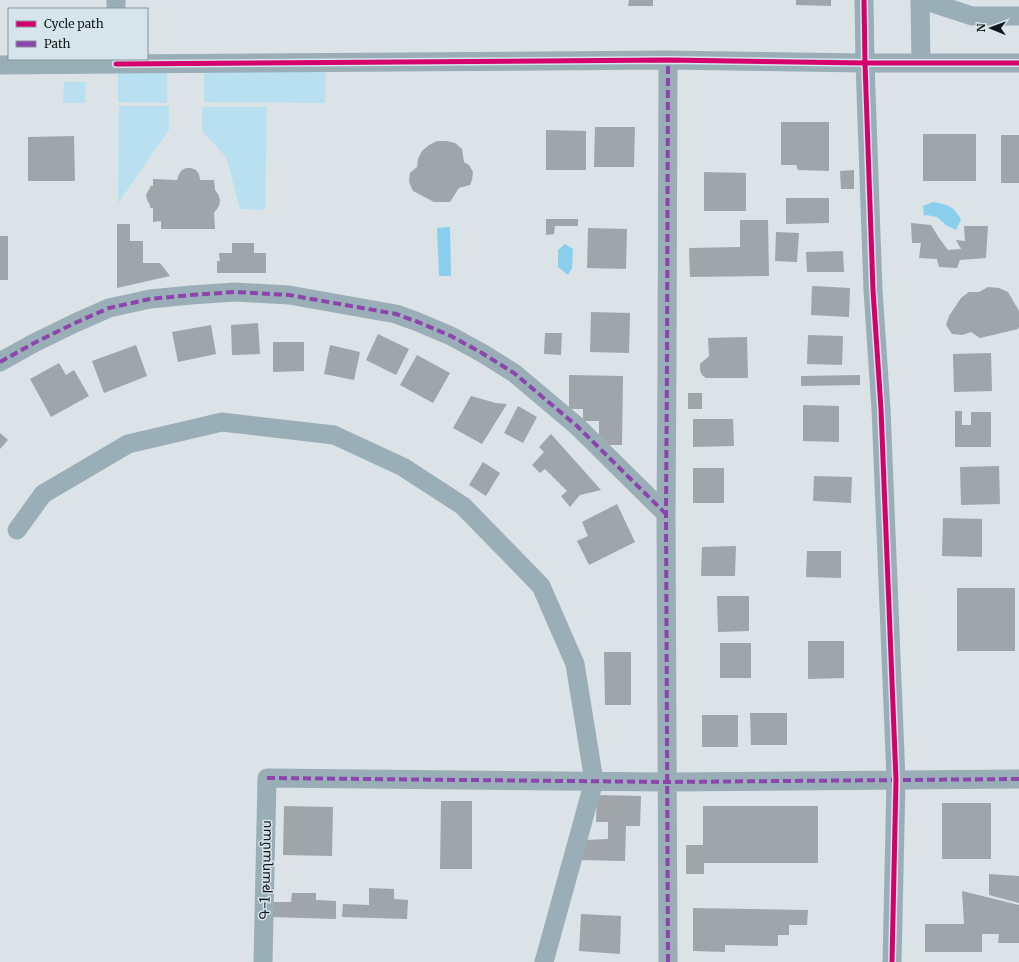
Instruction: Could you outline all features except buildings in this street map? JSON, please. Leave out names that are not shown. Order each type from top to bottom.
[{"type":"street","points":[[864,0],[874,290],[881,409],[896,780],[892,962]]},
{"type":"street","points":[[920,0],[921,63]]},
{"type":"street","points":[[923,0],[972,16],[1019,16]]},
{"type":"street","points":[[668,60],[666,514],[668,962]]},
{"type":"street","points":[[0,65],[116,61],[668,60],[1019,64]]},
{"type":"street","points":[[0,362],[34,343],[109,308],[150,299],[235,292],[289,295],[396,314],[451,336],[514,373],[577,426],[666,514]]},
{"type":"street","points":[[17,530],[43,494],[128,444],[222,422],[334,435],[403,467],[463,506],[541,586],[575,664],[594,781],[544,962]]},
{"type":"street","name":"Գ-1 թաղամաս","points":[[263,962],[267,778],[594,781]]},
{"type":"street","points":[[594,781],[667,782],[1019,779]]},
{"type":"shaded area","points":[[118,68],[167,69],[167,103],[118,102]]},
{"type":"shaded area","points":[[204,69],[326,70],[325,103],[204,102]]},
{"type":"shaded area","points":[[64,82],[86,82],[85,103],[63,103]]},
{"type":"shaded area","points":[[119,106],[169,106],[169,130],[118,203]]},
{"type":"shaded area","points":[[202,107],[267,107],[265,210],[240,209],[225,156],[202,131]]},
{"type":"water","points":[[933,202],[950,206],[955,211],[961,219],[956,230],[946,225],[937,217],[924,216],[923,206]]},
{"type":"water","points":[[450,227],[451,276],[439,276],[437,228]]},
{"type":"water","points":[[565,244],[573,249],[572,268],[568,275],[558,267],[558,250]]},
{"type":"marked path","points":[[668,60],[666,514],[668,962]]},
{"type":"marked path","points":[[0,362],[34,343],[109,308],[150,299],[235,292],[289,295],[396,314],[451,336],[514,373],[577,426],[666,514]]},
{"type":"marked path","points":[[267,778],[667,782],[1019,779]]},
{"type":"cycle path","points":[[864,0],[873,290],[881,409],[896,780],[892,962]]},
{"type":"cycle path","points":[[116,64],[668,60],[865,63],[1019,63]]}]
